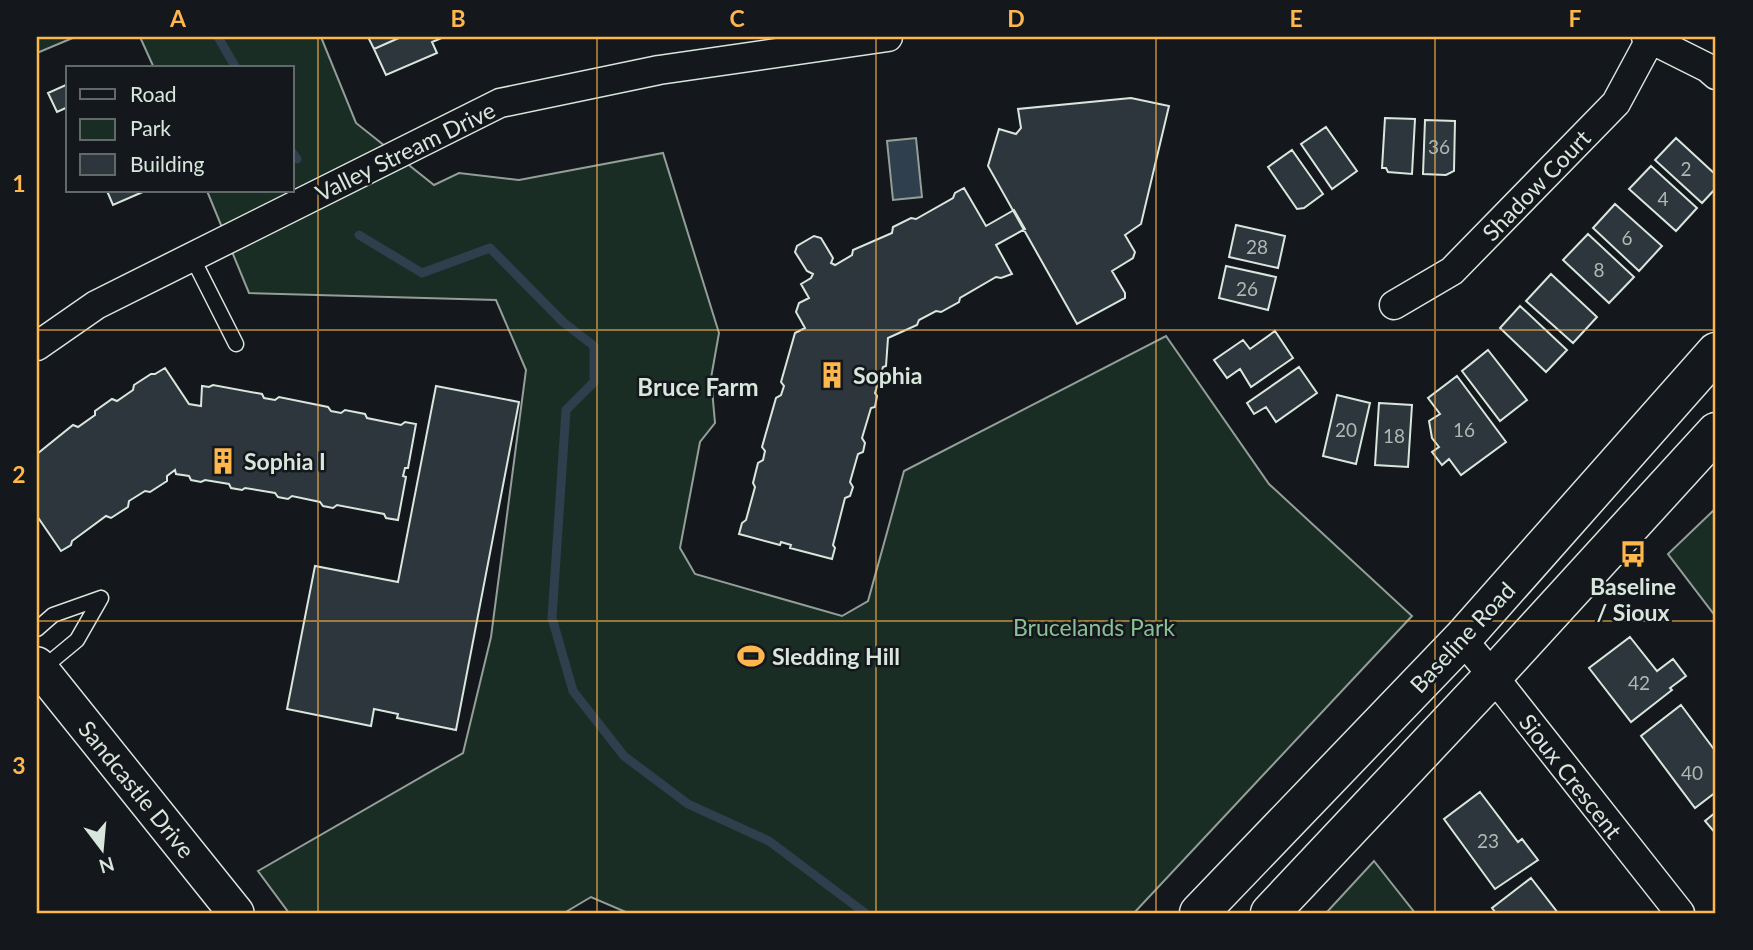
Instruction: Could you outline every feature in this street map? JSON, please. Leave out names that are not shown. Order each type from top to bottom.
[{"type":"main road","name":"Baseline Road","points":[[1199,913],[1462,639],[1716,352]]},
{"type":"main road","points":[[1270,913],[1493,676],[1716,432]]},
{"type":"main road","points":[[1668,485],[1716,447]]},
{"type":"street","name":"Valley Stream Drive","points":[[37,346],[96,305],[500,103],[659,70],[888,37]]},
{"type":"street","points":[[1648,38],[1708,68],[1716,75]]},
{"type":"street","name":"Shadow Court","points":[[1394,305],[1452,271],[1616,103],[1648,38]]},
{"type":"street","name":"Sioux Crescent","points":[[1462,639],[1680,913]]},
{"type":"street","name":"Sandcastle Drive","points":[[41,677],[236,913]]},
{"type":"lane","points":[[192,257],[236,344]]},
{"type":"lane","points":[[37,629],[53,615],[101,598],[77,640],[41,677]]},
{"type":"green space","points":[[37,37],[75,37],[37,53]]},
{"type":"green space","name":"Brucelands Park","points":[[140,37],[321,37],[356,123],[434,185],[459,173],[519,180],[663,153],[719,333],[711,378],[715,423],[700,442],[680,548],[695,574],[842,616],[868,601],[904,471],[1166,336],[1269,484],[1412,616],[1134,913],[628,913],[591,897],[564,913],[289,913],[258,871],[463,753],[491,637],[526,370],[496,300],[249,293],[207,192],[294,192],[294,66],[153,66]]},
{"type":"green space","points":[[1716,508],[1716,617],[1668,554]]},
{"type":"green space","points":[[1374,861],[1415,913],[1326,913]]},
{"type":"water","points":[[916,138],[922,197],[893,200],[887,141]]},
{"type":"building","points":[[368,37],[401,37],[374,49]]},
{"type":"building","points":[[401,37],[444,37],[432,42],[437,53],[386,75],[374,49]]},
{"type":"building","points":[[66,85],[66,108],[57,112],[48,93]]},
{"type":"building","points":[[1131,98],[1169,106],[1141,224],[1125,235],[1135,252],[1133,258],[1112,271],[1125,293],[1125,298],[1077,324],[988,166],[999,129],[1016,134],[1021,128],[1018,109]]},
{"type":"building","points":[[1385,118],[1415,119],[1412,174],[1388,172],[1386,168],[1382,168]]},
{"type":"building","points":[[1425,120],[1455,121],[1454,171],[1446,175],[1423,174]]},
{"type":"building","points":[[1326,127],[1357,171],[1332,189],[1301,144]]},
{"type":"building","points":[[1676,138],[1716,175],[1716,188],[1702,203],[1655,160]]},
{"type":"building","points":[[1292,150],[1323,194],[1304,208],[1297,209],[1268,167]]},
{"type":"building","points":[[1651,166],[1697,208],[1676,231],[1629,189]]},
{"type":"building","name":"Sophia","points":[[964,188],[986,226],[1014,210],[1025,229],[996,245],[1012,274],[996,277],[960,298],[959,302],[941,312],[936,311],[919,320],[917,325],[888,338],[886,366],[883,367],[875,393],[875,407],[871,408],[862,438],[865,443],[863,452],[858,454],[850,482],[853,487],[850,496],[845,498],[832,559],[790,548],[791,545],[781,542],[780,545],[739,534],[742,523],[746,520],[755,487],[753,483],[758,463],[763,460],[765,451],[762,447],[776,398],[781,395],[784,386],[781,382],[795,333],[805,328],[796,312],[799,303],[809,298],[801,284],[813,274],[807,271],[795,252],[797,246],[814,236],[821,238],[833,258],[831,263],[835,265],[852,255],[853,250],[892,233],[893,227],[911,218],[916,219],[953,198],[955,193]]},
{"type":"building","points":[[107,192],[143,192],[113,205]]},
{"type":"building","points":[[1615,204],[1662,246],[1639,271],[1593,228]]},
{"type":"building","points":[[1236,225],[1285,236],[1278,268],[1229,257]]},
{"type":"building","points":[[1588,234],[1634,277],[1609,303],[1563,260]]},
{"type":"building","points":[[1226,266],[1276,277],[1268,310],[1219,298]]},
{"type":"building","points":[[1551,274],[1597,317],[1573,343],[1526,301]]},
{"type":"building","points":[[1520,306],[1567,350],[1546,372],[1500,328]]},
{"type":"building","points":[[1275,331],[1293,358],[1251,387],[1240,369],[1227,378],[1214,360],[1243,340],[1250,349]]},
{"type":"building","points":[[1488,350],[1527,400],[1500,421],[1462,371]]},
{"type":"building","points":[[1299,367],[1317,393],[1276,422],[1266,407],[1254,414],[1247,403]]},
{"type":"building","name":"Sophia I","points":[[165,368],[189,404],[201,406],[202,386],[213,385],[262,394],[264,398],[275,400],[279,397],[328,407],[331,411],[341,413],[345,410],[365,414],[367,418],[401,425],[405,422],[416,424],[408,468],[405,468],[403,476],[406,477],[398,520],[386,518],[384,514],[337,505],[333,508],[323,506],[320,502],[292,496],[288,499],[278,497],[275,493],[231,488],[229,484],[205,480],[191,480],[189,476],[176,474],[175,470],[167,476],[167,481],[129,501],[128,507],[111,518],[106,516],[61,551],[37,516],[37,454],[73,425],[78,427],[112,399],[117,401],[133,390],[134,385]]},
{"type":"building","points":[[1457,376],[1506,442],[1461,475],[1449,459],[1442,465],[1432,452],[1439,447],[1432,438],[1429,421],[1440,414],[1428,398]]},
{"type":"building","points":[[436,386],[519,402],[456,730],[397,718],[398,714],[374,709],[371,726],[287,709],[315,566],[398,582]]},
{"type":"building","points":[[1337,395],[1370,403],[1356,464],[1323,456]]},
{"type":"building","points":[[1379,403],[1412,405],[1408,467],[1375,465]]},
{"type":"building","points":[[1630,637],[1657,671],[1673,659],[1686,676],[1631,722],[1589,668]]},
{"type":"building","points":[[1681,705],[1716,752],[1716,792],[1695,808],[1641,736]]},
{"type":"building","points":[[1480,792],[1518,842],[1522,839],[1538,860],[1495,889],[1444,819]]},
{"type":"building","points":[[1716,812],[1716,834],[1705,821]]},
{"type":"building","points":[[1531,878],[1558,913],[1496,913],[1492,908]]},
{"type":"waterway","points":[[218,37],[235,66]]},
{"type":"waterway","points":[[294,155],[297,159]]},
{"type":"waterway","points":[[359,235],[422,273],[490,248],[563,322],[594,346],[594,382],[566,410],[552,618],[573,691],[624,756],[688,804],[769,841],[865,913]]},
{"type":"place","name":"Sophia","points":[[832,375]]},
{"type":"place","name":"Sophia I","points":[[223,461]]},
{"type":"place","name":"Baseline / Sioux","points":[[1633,554]]},
{"type":"place","name":"Sledding Hill","points":[[751,656]]},
{"type":"district","name":"Bruce Farm","points":[[698,386]]}]
